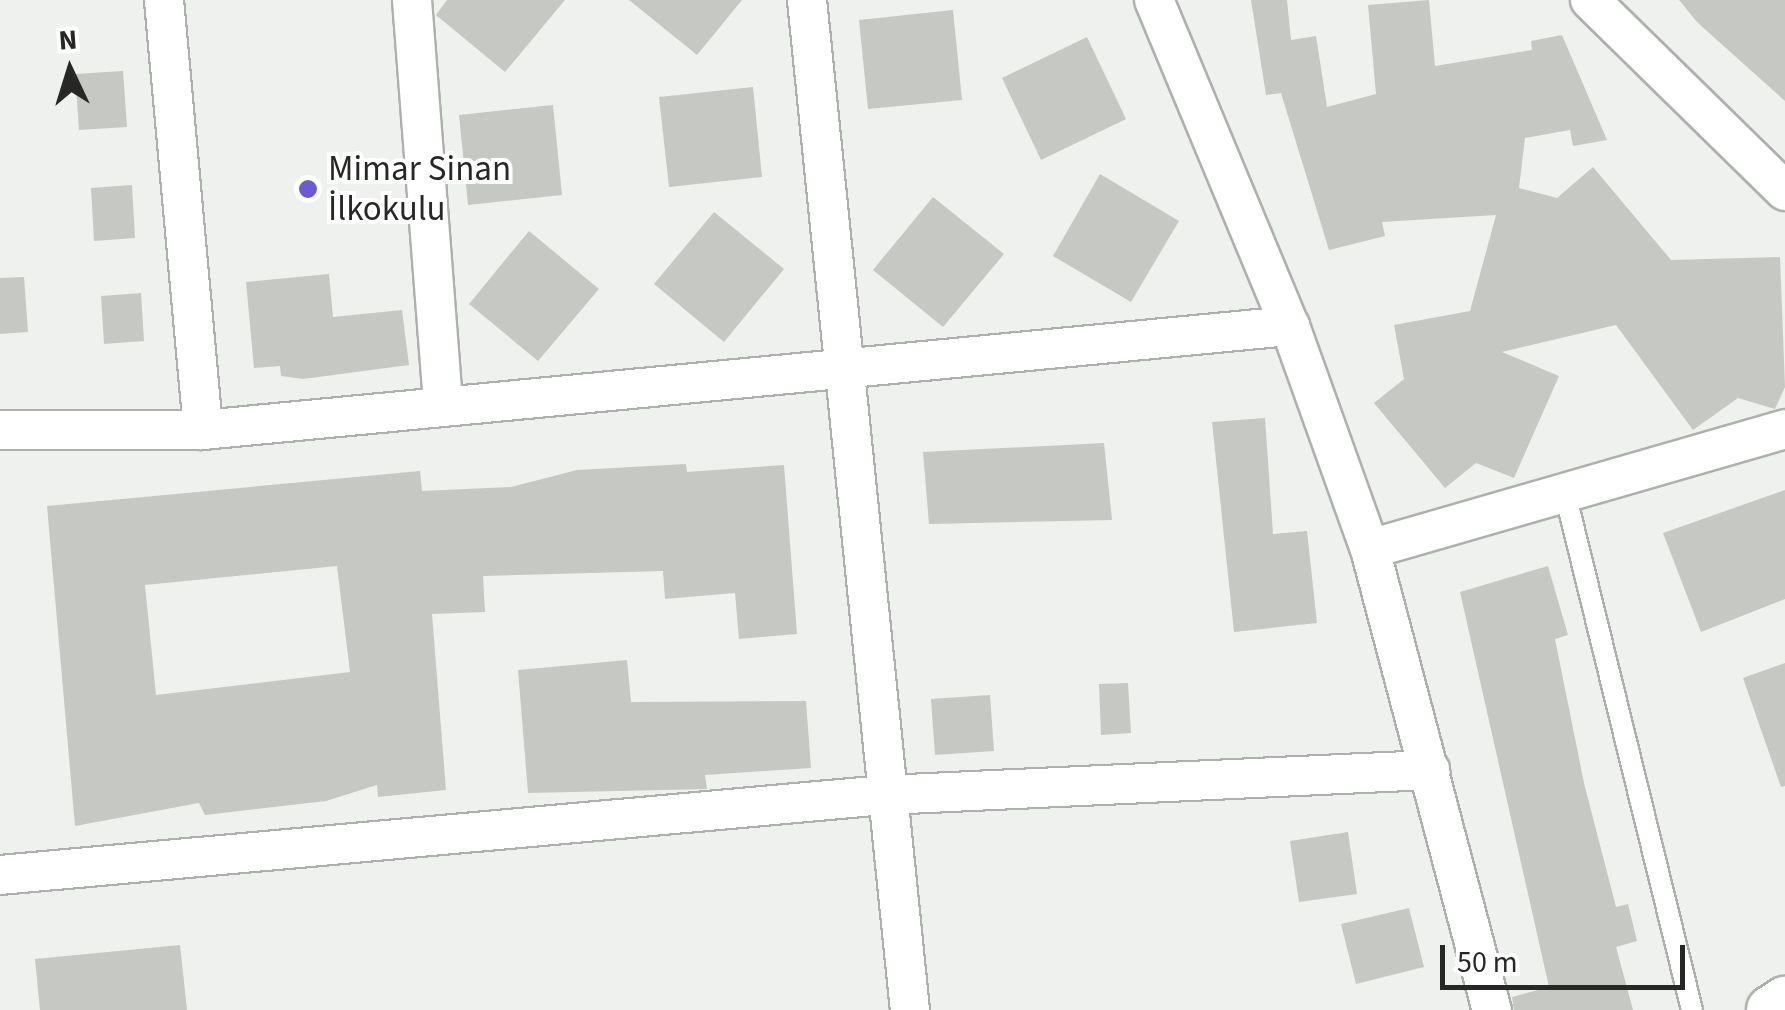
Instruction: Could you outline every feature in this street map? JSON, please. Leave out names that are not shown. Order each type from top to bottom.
[{"type":"street","points":[[164,0],[204,430]]},
{"type":"street","points":[[412,0],[443,403]]},
{"type":"street","points":[[808,0],[910,1010]]},
{"type":"street","points":[[1154,0],[1290,326],[1370,549],[1492,1010]]},
{"type":"street","points":[[1590,0],[1785,191]]},
{"type":"street","points":[[0,430],[204,430],[443,403],[845,374],[1290,326]]},
{"type":"street","points":[[1370,549],[1785,429]]},
{"type":"street","points":[[0,875],[886,795],[1430,770]]},
{"type":"street","points":[[1771,1010],[1785,1001]]},
{"type":"lane","points":[[1565,493],[1692,1010]]},
{"type":"building","points":[[447,0],[565,0],[505,72],[436,15]]},
{"type":"building","points":[[629,0],[742,0],[697,55]]},
{"type":"building","points":[[1251,0],[1287,0],[1291,40],[1316,36],[1327,107],[1376,94],[1368,5],[1429,0],[1435,66],[1532,50],[1531,41],[1562,35],[1607,140],[1573,146],[1570,130],[1525,138],[1519,188],[1557,198],[1593,167],[1671,260],[1780,257],[1785,387],[1775,409],[1738,398],[1693,430],[1616,325],[1502,352],[1559,376],[1514,478],[1476,463],[1445,488],[1374,403],[1404,379],[1394,325],[1470,311],[1496,215],[1382,222],[1385,236],[1329,250],[1281,93],[1266,95]]},
{"type":"building","points":[[1679,0],[1785,0],[1785,101],[1698,23]]},
{"type":"building","points":[[953,10],[962,100],[868,109],[859,20]]},
{"type":"building","points":[[1087,37],[1126,119],[1041,160],[1002,78]]},
{"type":"building","points":[[123,71],[127,127],[79,130],[75,74]]},
{"type":"building","points":[[753,87],[762,177],[669,187],[659,97]]},
{"type":"building","points":[[553,105],[562,195],[468,205],[459,115]]},
{"type":"building","points":[[1100,174],[1179,221],[1131,302],[1053,256]]},
{"type":"building","points":[[132,185],[135,238],[94,241],[91,188]]},
{"type":"building","points":[[933,197],[1004,254],[943,327],[873,270]]},
{"type":"building","points":[[714,212],[784,269],[724,342],[654,284]]},
{"type":"building","points":[[529,231],[599,289],[538,361],[469,304]]},
{"type":"building","points":[[329,274],[333,317],[402,310],[409,365],[303,379],[281,376],[280,366],[254,368],[246,282]]},
{"type":"building","points":[[24,277],[28,332],[0,334],[0,278]]},
{"type":"building","points":[[141,293],[144,341],[104,344],[101,296]]},
{"type":"building","points":[[1265,418],[1273,534],[1307,531],[1317,623],[1234,632],[1212,422]]},
{"type":"building","points":[[1104,443],[1112,520],[929,524],[923,452]]},
{"type":"building","points":[[686,464],[687,472],[784,465],[797,634],[739,639],[735,593],[665,599],[663,571],[483,576],[485,612],[432,614],[446,790],[378,797],[377,785],[326,801],[205,815],[199,803],[75,826],[47,506],[420,471],[422,491],[511,487],[577,470]],"holes":[[[337,566],[350,672],[156,695],[145,585]]]},
{"type":"building","points":[[1785,490],[1785,599],[1701,632],[1663,533]]},
{"type":"building","points":[[1548,566],[1568,635],[1555,639],[1584,783],[1616,907],[1628,904],[1637,941],[1616,947],[1633,1010],[1514,1010],[1512,997],[1549,987],[1460,592]]},
{"type":"building","points":[[627,660],[631,702],[806,701],[811,768],[705,775],[707,789],[528,793],[518,670]]},
{"type":"building","points":[[1785,663],[1785,786],[1781,787],[1743,678]]},
{"type":"building","points":[[1128,683],[1131,733],[1101,735],[1099,684]]},
{"type":"building","points":[[990,695],[994,751],[935,755],[931,699]]},
{"type":"building","points":[[1348,832],[1357,894],[1299,902],[1290,841]]},
{"type":"building","points":[[1409,908],[1424,967],[1356,984],[1341,924]]},
{"type":"building","points":[[180,945],[187,1010],[40,1010],[35,959]]},
{"type":"place","name":"Mimar Sinan İlkokulu","points":[[308,189]]}]
